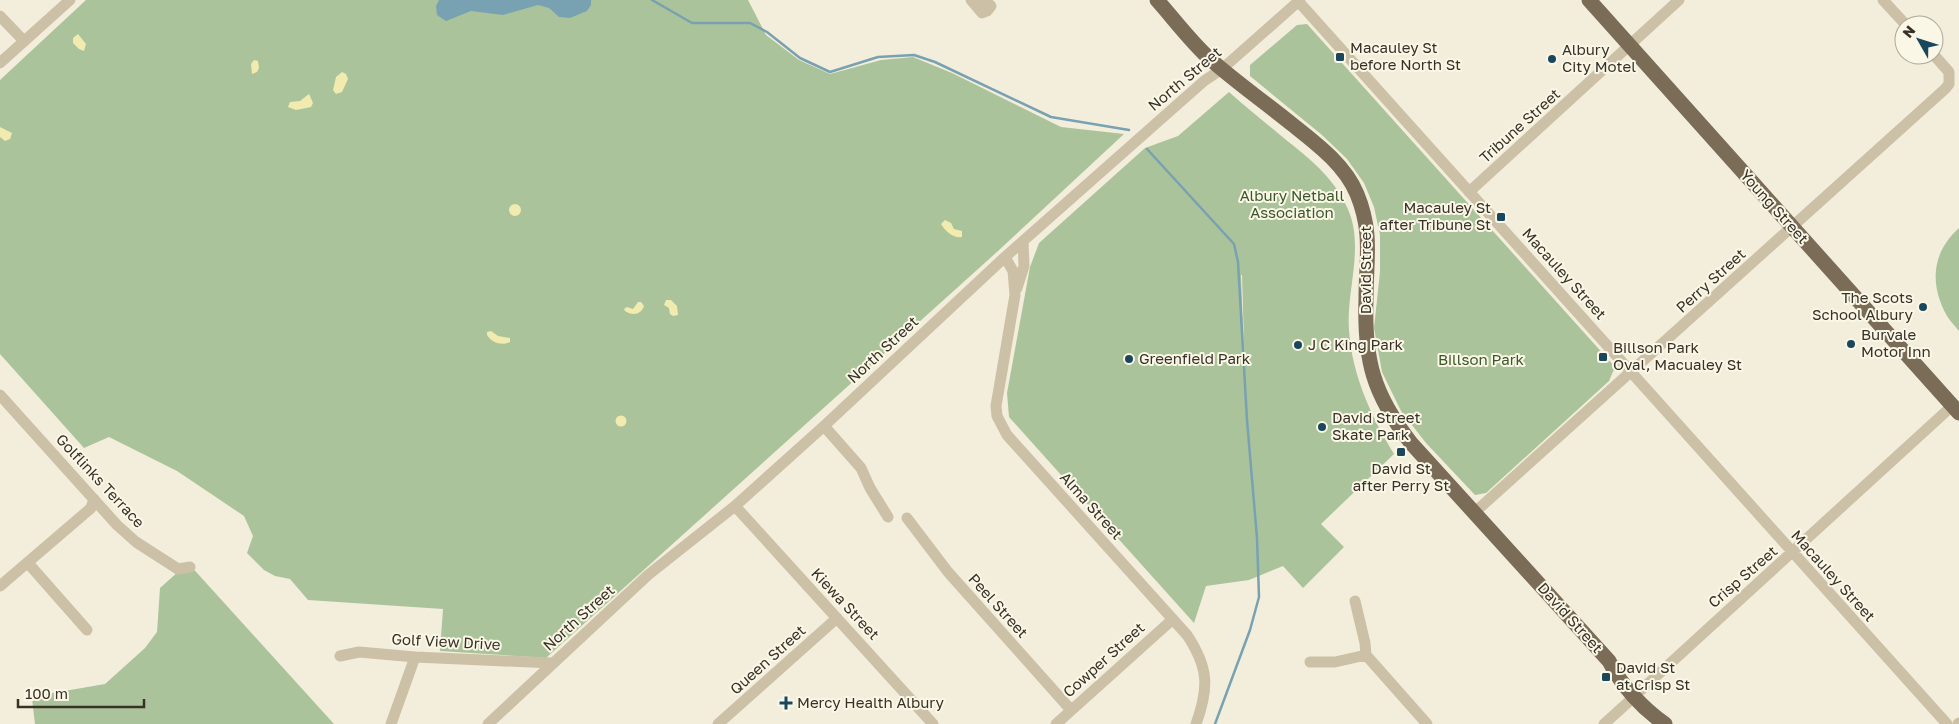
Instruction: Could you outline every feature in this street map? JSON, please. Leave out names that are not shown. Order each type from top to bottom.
[{"type":"main road","name":"David Street","points":[[1157,0],[1207,56],[1314,142],[1336,163],[1351,183],[1365,216],[1368,238],[1367,353],[1372,375],[1388,410],[1404,434],[1609,661],[1616,675],[1638,693],[1654,716],[1665,724]]},
{"type":"main road","name":"Young Street","points":[[1589,0],[1628,46],[1956,410]]},
{"type":"street","points":[[0,63],[70,0]]},
{"type":"street","points":[[971,0],[982,13],[991,6],[984,0]]},
{"type":"street","name":"Tribune Street","points":[[1469,192],[1679,0]]},
{"type":"street","points":[[1883,0],[1897,15]]},
{"type":"street","name":"North Street","points":[[488,724],[648,575],[734,506],[824,426],[1005,257],[1204,81],[1222,69],[1299,1]]},
{"type":"street","name":"Macauley Street","points":[[1299,1],[1792,554],[1947,724]]},
{"type":"street","points":[[0,16],[24,42]]},
{"type":"street","name":"Perry Street","points":[[1475,512],[1945,89],[1948,84],[1949,72],[1943,65]]},
{"type":"street","name":"Alma Street","points":[[1023,242],[1024,266],[1015,295],[996,401],[997,416],[1007,434],[1187,635],[1202,662],[1206,679],[1205,693],[1196,724]]},
{"type":"street","name":"Alma Street","points":[[1005,257],[1013,271],[1015,295]]},
{"type":"street","name":"Golflinks Terrace","points":[[0,395],[117,524],[136,542],[178,570],[190,567]]},
{"type":"street","name":"Crisp Street","points":[[1604,724],[1714,622],[1956,410]]},
{"type":"street","points":[[824,426],[861,468],[870,488],[888,517]]},
{"type":"street","points":[[0,586],[91,508],[94,499]]},
{"type":"street","name":"Kiewa Street","points":[[734,506],[933,724]]},
{"type":"street","name":"Peel Street","points":[[907,518],[948,572],[1071,710]]},
{"type":"street","points":[[28,563],[87,630]]},
{"type":"street","points":[[1355,601],[1366,655],[1425,723]]},
{"type":"street","name":"Queen Street","points":[[718,724],[838,618]]},
{"type":"street","name":"Cowper Street","points":[[1056,724],[1173,619]]},
{"type":"street","name":"Golf View Drive","points":[[340,656],[360,652],[415,657],[552,663]]},
{"type":"street","points":[[1310,662],[1335,662],[1366,655]]},
{"type":"street","points":[[390,724],[415,657]]},
{"type":"green space","points":[[86,0],[748,0],[766,35],[799,60],[830,74],[881,60],[913,57],[952,73],[1061,127],[1124,134],[998,251],[546,658],[440,651],[443,609],[308,600],[290,579],[275,576],[264,570],[247,553],[253,536],[244,516],[177,471],[109,437],[84,448],[0,354],[0,80]]},
{"type":"green space","name":"Billson Park","points":[[1307,24],[1615,367],[1609,381],[1486,493],[1475,495],[1426,443],[1401,411],[1382,372],[1374,328],[1380,272],[1380,235],[1374,207],[1364,183],[1347,159],[1322,135],[1250,76],[1250,65],[1297,25]]},
{"type":"green space","name":"Albury Netball Association","points":[[1229,92],[1311,161],[1334,185],[1346,205],[1352,220],[1354,235],[1355,251],[1349,330],[1354,363],[1370,410],[1394,454],[1321,524],[1344,547],[1303,588],[1283,566],[1249,580],[1206,586],[1194,623],[1009,417],[1007,393],[1030,267],[1039,243],[1145,148],[1178,136]],"holes":[[[1241,275],[1242,275],[1245,379]]]},
{"type":"green space","points":[[1959,228],[1959,331],[1948,318],[1941,304],[1937,292],[1936,269],[1943,247]]},
{"type":"green space","points":[[188,563],[334,724],[35,724],[32,699],[47,694],[105,684],[145,648],[157,632],[160,588]]},
{"type":"sand","points":[[78,34],[86,44],[84,51],[73,43],[73,38]]},
{"type":"sand","points":[[254,60],[258,61],[259,68],[257,72],[252,74],[251,64]]},
{"type":"sand","points":[[342,72],[346,74],[348,79],[342,92],[336,94],[333,90],[336,77]]},
{"type":"sand","points":[[309,94],[313,103],[311,107],[296,110],[288,107],[290,102],[300,101]]},
{"type":"sand","points":[[0,127],[12,133],[10,139],[5,141],[0,137]]},
{"type":"sand","points":[[517,204],[520,205],[520,215],[513,216],[510,215],[509,208],[510,205]]},
{"type":"sand","points":[[945,220],[951,223],[954,229],[962,231],[962,237],[953,236],[947,232],[941,224]]},
{"type":"sand","points":[[666,300],[671,300],[677,306],[678,315],[673,316],[670,314],[669,308],[664,305]]},
{"type":"sand","points":[[638,302],[641,302],[644,306],[639,313],[633,314],[625,311],[624,309],[627,307],[633,309]]},
{"type":"sand","points":[[491,331],[498,336],[510,338],[510,342],[501,344],[494,342],[487,335],[487,332]]},
{"type":"sand","points":[[621,415],[627,421],[621,427],[615,421]]},
{"type":"water","points":[[439,0],[591,0],[591,5],[587,11],[570,18],[559,17],[549,8],[538,5],[503,15],[471,11],[446,21],[437,15],[436,6]]},
{"type":"waterway","points":[[652,0],[692,23],[750,23],[767,32],[800,58],[830,72],[878,57],[914,55],[935,62],[1051,117],[1129,130]]},
{"type":"waterway","points":[[1147,149],[1234,244],[1238,262],[1247,420],[1257,538],[1259,597],[1250,630],[1215,724]]},
{"type":"place","name":"Macauley St before North St","points":[[1340,57]]},
{"type":"place","name":"Albury City Motel","points":[[1552,59]]},
{"type":"place","name":"Macauley St after Tribune St","points":[[1501,217]]},
{"type":"place","name":"The Scots School Albury","points":[[1923,307]]},
{"type":"place","name":"Burvale Motor Inn","points":[[1851,344]]},
{"type":"place","name":"J C King Park","points":[[1298,345]]},
{"type":"place","name":"Billson Park Oval, Macualey St","points":[[1603,357]]},
{"type":"place","name":"Greenfield Park","points":[[1129,359]]},
{"type":"place","name":"David Street Skate Park","points":[[1322,427]]},
{"type":"place","name":"David St after Perry St","points":[[1401,452]]},
{"type":"place","name":"David St at Crisp St","points":[[1606,677]]},
{"type":"place","name":"Mercy Health Albury","points":[[786,703]]}]
